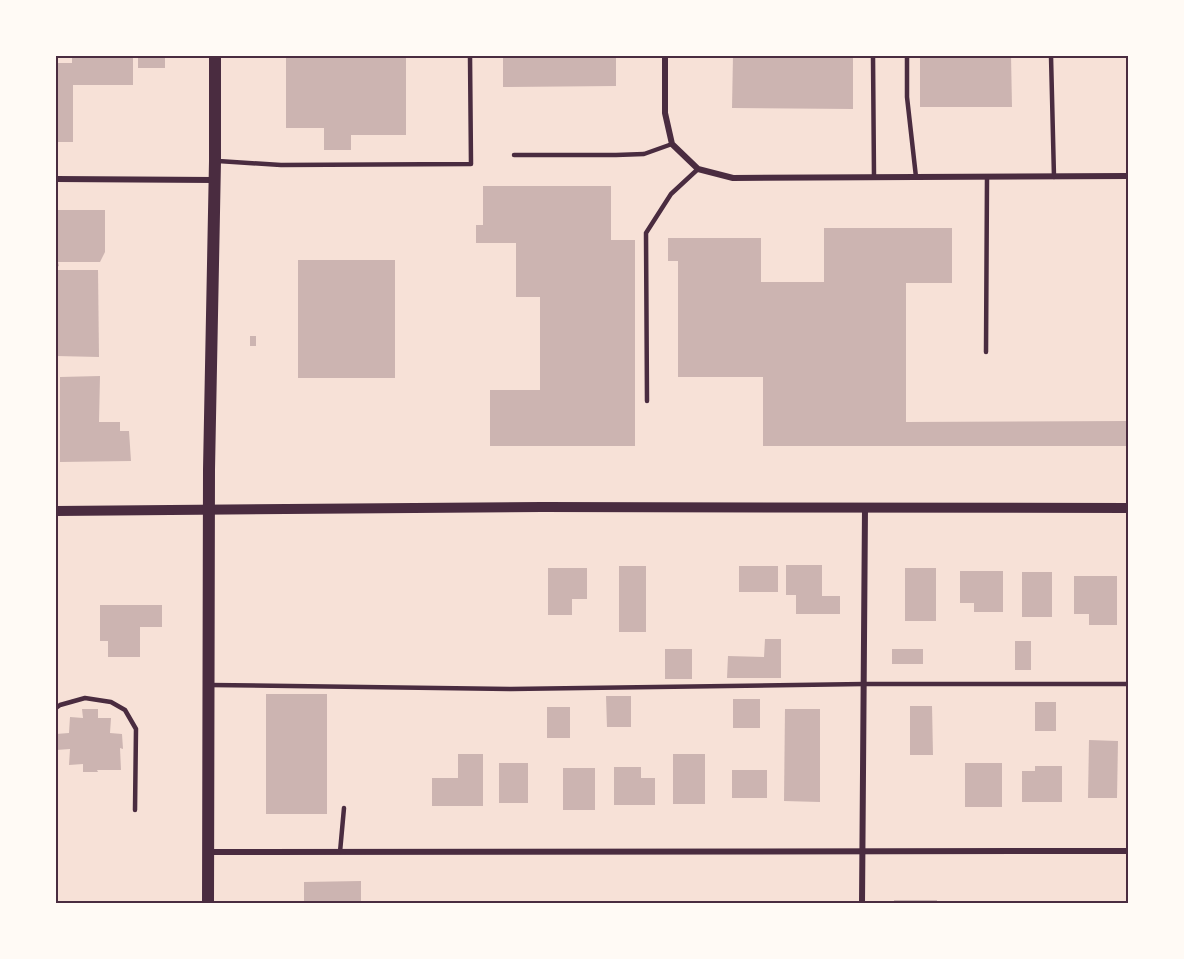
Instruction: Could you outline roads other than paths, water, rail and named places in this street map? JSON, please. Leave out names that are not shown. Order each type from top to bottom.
[{"type":"main road","points":[[208,903],[209,509],[215,56]]},
{"type":"street","points":[[665,56],[665,113],[672,144],[698,169],[733,178],[1128,176]]},
{"type":"street","points":[[56,179],[214,180]]},
{"type":"street","points":[[56,511],[542,507],[1128,508]]},
{"type":"street","points":[[862,903],[865,508]]},
{"type":"street","points":[[208,852],[1128,851]]},
{"type":"lane","points":[[215,161],[281,165],[471,164],[470,56]]},
{"type":"lane","points":[[873,56],[874,177]]},
{"type":"lane","points":[[907,56],[907,97],[916,177]]},
{"type":"lane","points":[[1051,56],[1054,177]]},
{"type":"lane","points":[[514,155],[644,154],[672,144]]},
{"type":"lane","points":[[647,401],[646,232],[671,194],[698,169]]},
{"type":"lane","points":[[986,352],[987,177]]},
{"type":"lane","points":[[209,685],[511,689],[864,684],[1128,684]]},
{"type":"lane","points":[[56,708],[85,698],[111,702],[125,710],[136,729],[135,810]]},
{"type":"lane","points":[[340,852],[344,808]]}]
